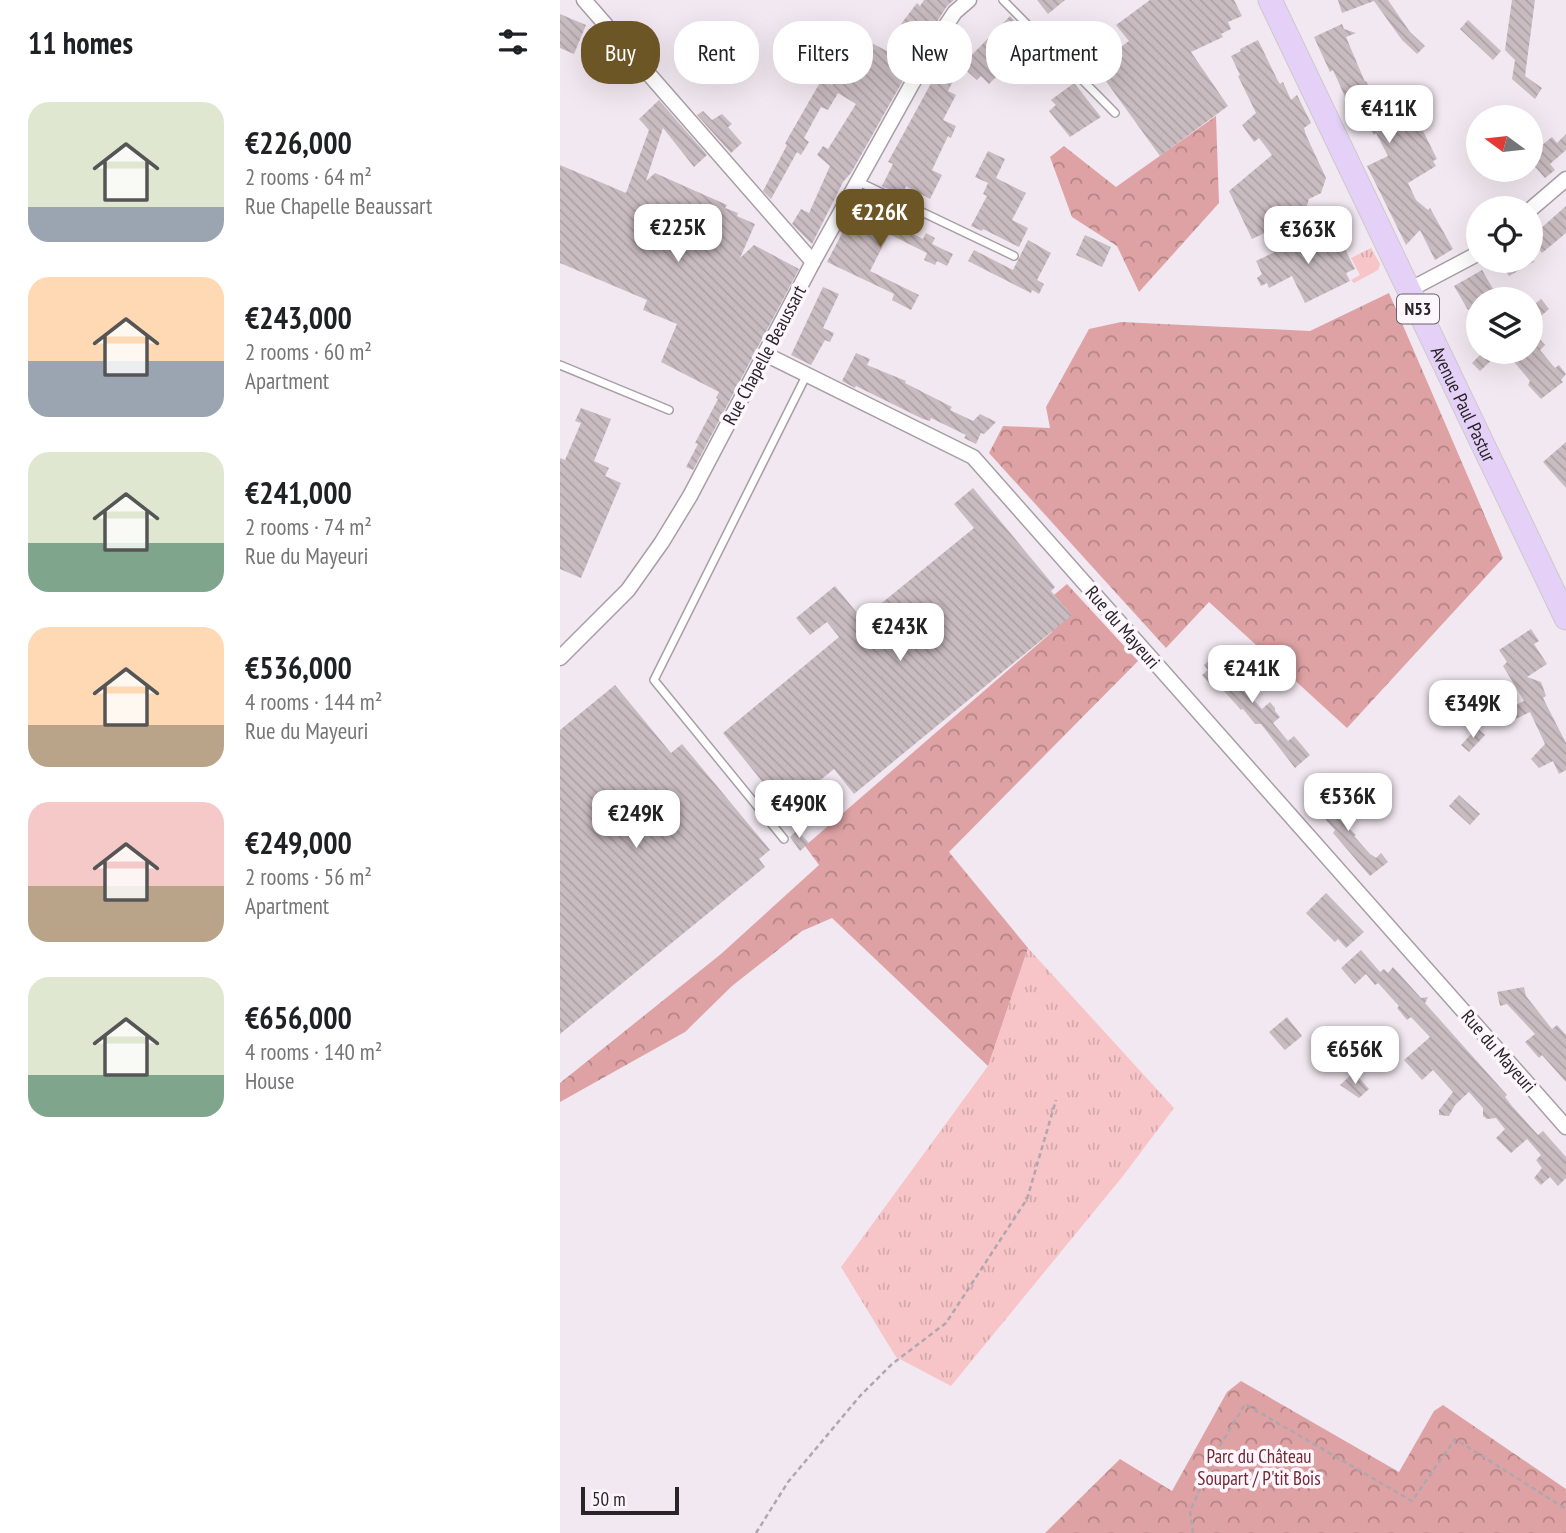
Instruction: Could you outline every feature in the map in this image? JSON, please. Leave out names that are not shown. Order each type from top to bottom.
[{"type":"main road","name":"Avenue Paul Pastur","points":[[1270,0],[1566,618]]},
{"type":"street","points":[[584,0],[813,262]]},
{"type":"street","name":"Rue Chapelle Beaussart","points":[[560,658],[628,590],[662,542],[690,496],[813,262],[937,39],[955,12],[969,0]]},
{"type":"street","points":[[1543,199],[1566,179]]},
{"type":"street","points":[[1409,290],[1466,260]]},
{"type":"street","name":"Rue du Mayeuri","points":[[765,354],[973,457],[1566,1127]]},
{"type":"lane","points":[[1003,0],[1115,113]]},
{"type":"lane","points":[[858,181],[1014,256]]},
{"type":"lane","points":[[560,365],[669,410]]},
{"type":"lane","points":[[784,839],[654,680],[806,376]]},
{"type":"path","points":[[756,1533],[788,1482],[860,1396],[892,1364],[946,1323],[1027,1199],[1056,1100]]},
{"type":"path","points":[[1192,1533],[1190,1511],[1218,1449],[1245,1404],[1412,1501],[1455,1439],[1566,1510]]},
{"type":"green space","points":[[1216,116],[1219,203],[1139,292],[1117,246],[1072,217],[1050,157],[1064,146],[1116,187]]},
{"type":"green space","points":[[1371,248],[1380,264],[1378,270],[1354,283],[1351,280],[1360,275],[1351,258]]},
{"type":"green space","points":[[1389,293],[1503,558],[1347,728],[1209,602],[1166,648],[989,453],[1003,426],[1050,428],[1046,407],[1089,329],[1121,322],[1310,331]]},
{"type":"green space","points":[[1067,584],[1138,661],[949,852],[1028,948],[988,1066],[832,918],[802,931],[732,986],[685,1032],[560,1102],[560,1083],[721,954],[819,865],[805,846],[1052,632],[1036,610]]},
{"type":"green space","points":[[1028,948],[1174,1108],[1123,1176],[951,1386],[896,1357],[841,1267],[988,1066]]},
{"type":"green space","name":"Parc du Château Soupart / P'tit Bois","points":[[1241,1381],[1399,1472],[1434,1411],[1443,1405],[1566,1489],[1566,1533],[1045,1533],[1120,1459],[1172,1491],[1227,1392]]},
{"type":"building","points":[[924,0],[954,0],[937,21],[903,21],[917,3],[920,6]]},
{"type":"building","points":[[1037,0],[1065,0],[1048,14]]},
{"type":"building","points":[[1150,0],[1234,0],[1242,16],[1228,22],[1231,29],[1221,34],[1223,37],[1191,52],[1228,106],[1160,156],[1108,84],[1122,84],[1122,46],[1129,41],[1122,32],[1121,21]]},
{"type":"building","points":[[1338,0],[1388,0],[1410,32],[1425,46],[1417,54],[1402,40],[1374,1],[1342,13]]},
{"type":"building","points":[[1512,0],[1535,0],[1525,76],[1542,88],[1535,99],[1512,79],[1515,60],[1505,50]]},
{"type":"building","points":[[560,14],[581,23],[581,37],[574,54],[560,48]]},
{"type":"building","points":[[1468,20],[1501,51],[1493,60],[1460,29]]},
{"type":"building","points":[[1342,24],[1344,29],[1356,33],[1346,37],[1365,82],[1370,89],[1376,86],[1385,106],[1399,100],[1413,128],[1420,125],[1437,159],[1433,161],[1436,166],[1408,183],[1416,200],[1428,210],[1430,208],[1453,249],[1435,260],[1420,230],[1406,245],[1367,166],[1388,156],[1376,133],[1374,135],[1365,121],[1367,114],[1359,101],[1349,106],[1314,37]]},
{"type":"building","points":[[986,40],[986,81],[981,76],[977,80],[972,76],[972,55]]},
{"type":"building","points":[[1258,40],[1280,84],[1283,82],[1291,100],[1297,95],[1311,123],[1304,128],[1326,178],[1321,193],[1309,199],[1304,214],[1252,239],[1229,191],[1272,155],[1259,138],[1254,142],[1242,125],[1256,113],[1231,56]]},
{"type":"building","points":[[873,44],[887,51],[887,84],[901,84],[851,173],[843,182],[812,244],[792,224],[801,209],[809,213],[830,166],[817,155],[823,146],[828,149],[856,104],[838,93],[828,110],[821,107],[804,138],[809,142],[801,155],[797,152],[771,199],[763,191],[788,138],[819,84],[873,84]]},
{"type":"building","points":[[931,84],[952,84],[948,91],[956,95],[943,120],[956,126],[951,138],[948,136],[932,170],[942,175],[930,199],[906,186],[902,195],[882,186],[893,164],[888,162]]},
{"type":"building","points":[[1075,84],[1101,117],[1070,137],[1049,111],[1056,105],[1051,100]]},
{"type":"building","points":[[659,100],[707,155],[694,167],[663,128],[646,181],[655,173],[727,205],[725,208],[755,224],[740,258],[754,245],[799,269],[693,470],[686,467],[719,392],[661,362],[677,324],[643,310],[647,300],[560,263],[560,165],[626,193],[649,130],[639,119]]},
{"type":"building","points":[[703,111],[712,120],[722,114],[732,124],[728,127],[742,143],[731,153],[697,115]]},
{"type":"building","points":[[1566,134],[1566,150],[1550,164],[1555,170],[1545,178],[1544,143],[1552,137],[1557,143]]},
{"type":"building","points":[[988,151],[1005,159],[996,178],[1026,193],[1012,220],[1028,228],[1019,247],[971,226],[987,196],[983,194],[988,183],[975,177]]},
{"type":"building","points":[[874,196],[893,205],[886,220],[923,239],[926,233],[935,238],[932,244],[953,254],[947,266],[937,261],[935,265],[924,260],[927,253],[889,234],[870,271],[919,295],[911,310],[892,300],[894,294],[827,262],[850,218],[861,224]]},
{"type":"building","points":[[1566,206],[1566,233],[1543,252],[1543,226]]},
{"type":"building","points":[[1324,228],[1332,246],[1341,241],[1355,269],[1346,273],[1350,281],[1305,303],[1292,276],[1269,288],[1267,283],[1261,286],[1257,278],[1262,274],[1256,261]]},
{"type":"building","points":[[1085,235],[1111,247],[1102,267],[1076,255]]},
{"type":"building","points":[[1028,240],[1051,253],[1037,280],[1044,284],[1039,294],[1032,290],[1031,293],[968,261],[974,250],[1013,270]]},
{"type":"building","points":[[1477,273],[1484,273],[1492,287],[1466,287],[1466,307],[1454,286]]},
{"type":"building","points":[[823,287],[839,294],[823,328],[834,333],[830,342],[825,340],[811,365],[791,355]]},
{"type":"building","points":[[1543,302],[1549,309],[1543,314]]},
{"type":"building","points":[[856,353],[870,359],[867,365],[906,381],[905,383],[952,407],[950,410],[973,421],[980,414],[996,422],[984,434],[981,433],[976,444],[964,438],[966,435],[931,418],[930,421],[923,419],[856,386],[855,388],[842,381]]},
{"type":"building","points":[[1543,354],[1555,368],[1559,365],[1566,374],[1561,380],[1563,382],[1541,399],[1528,385],[1530,381],[1516,364],[1543,364]]},
{"type":"building","points":[[1473,364],[1487,364],[1480,371]]},
{"type":"building","points":[[581,408],[611,419],[594,461],[609,468],[605,476],[621,483],[581,578],[560,569],[560,458],[565,460],[581,423],[575,421]]},
{"type":"building","points":[[1566,442],[1566,488],[1543,462]]},
{"type":"building","points":[[973,488],[1055,587],[1051,591],[1072,615],[854,794],[834,769],[797,799],[805,810],[794,821],[723,733],[839,637],[827,622],[810,635],[796,618],[835,586],[862,619],[974,528],[954,504]]},
{"type":"building","points":[[1531,629],[1539,641],[1534,644],[1547,664],[1527,677],[1541,682],[1546,696],[1543,698],[1566,743],[1566,770],[1559,774],[1553,761],[1539,768],[1531,759],[1545,744],[1530,712],[1503,725],[1497,714],[1524,701],[1503,666],[1507,662],[1499,650]]},
{"type":"building","points":[[1218,647],[1239,672],[1234,677],[1262,709],[1270,702],[1275,708],[1280,717],[1273,723],[1288,741],[1294,736],[1310,755],[1295,768],[1261,724],[1255,724],[1214,680],[1210,684],[1202,675],[1208,670],[1204,665],[1213,657],[1210,654]]},
{"type":"building","points":[[615,685],[671,753],[682,744],[770,850],[759,859],[765,867],[560,1034],[560,730]]},
{"type":"building","points":[[1477,728],[1485,735],[1469,752],[1461,745]]},
{"type":"building","points":[[1330,792],[1351,810],[1348,814],[1355,820],[1350,829],[1356,835],[1354,836],[1370,854],[1376,858],[1381,853],[1388,862],[1370,876],[1315,808]]},
{"type":"building","points":[[1459,795],[1480,814],[1470,825],[1449,806]]},
{"type":"building","points":[[797,830],[809,843],[800,851],[790,837]]},
{"type":"building","points":[[1326,893],[1364,932],[1346,948],[1338,939],[1335,942],[1306,913]]},
{"type":"building","points":[[1361,950],[1380,972],[1384,969],[1388,973],[1393,967],[1421,998],[1428,997],[1425,1003],[1507,1095],[1505,1097],[1512,1106],[1538,1135],[1543,1131],[1566,1157],[1566,1178],[1558,1186],[1550,1177],[1541,1185],[1534,1178],[1542,1168],[1536,1160],[1541,1155],[1527,1139],[1511,1153],[1496,1138],[1505,1129],[1496,1118],[1487,1119],[1483,1116],[1483,1108],[1469,1092],[1455,1105],[1449,1116],[1439,1115],[1439,1110],[1453,1092],[1433,1070],[1422,1080],[1404,1060],[1430,1037],[1411,1017],[1407,1020],[1397,1008],[1399,1006],[1378,983],[1375,985],[1366,974],[1355,984],[1341,968]]},
{"type":"building","points":[[1524,987],[1526,996],[1552,1029],[1557,1025],[1566,1035],[1566,1082],[1542,1055],[1539,1058],[1525,1042],[1535,1034],[1507,1004],[1500,1006],[1497,992]]},
{"type":"building","points":[[1287,1017],[1302,1036],[1285,1050],[1269,1032]]},
{"type":"building","points":[[1354,1072],[1369,1089],[1359,1098],[1340,1085]]}]
